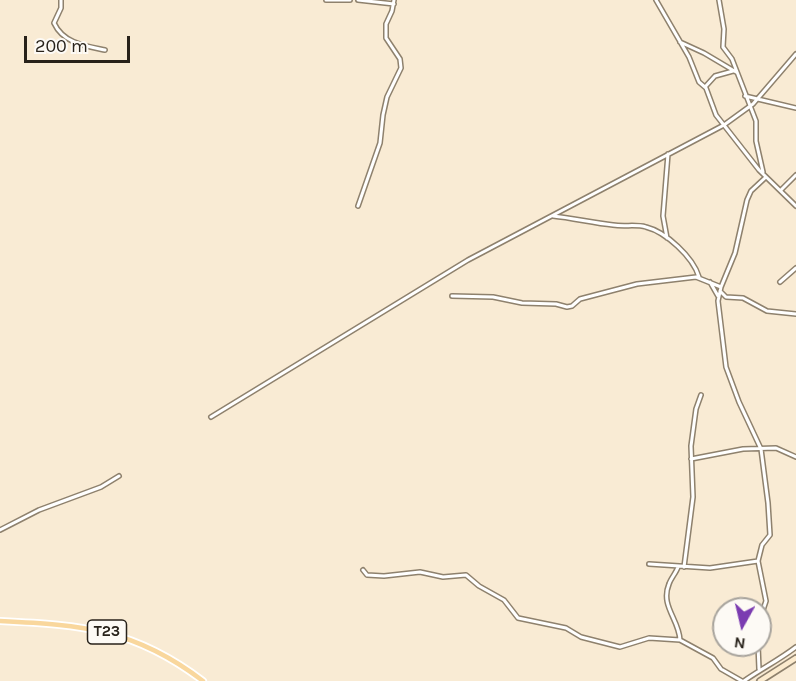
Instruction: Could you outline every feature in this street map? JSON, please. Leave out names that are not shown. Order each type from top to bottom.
[{"type":"main road","name":"T23","points":[[0,621],[77,626],[127,638],[165,655],[203,681]]},
{"type":"main road","points":[[761,681],[796,658]]},
{"type":"street","points":[[61,0],[61,8],[54,23],[58,32],[74,42],[105,50]]},
{"type":"street","points":[[326,0],[350,0]]},
{"type":"street","points":[[358,0],[394,2],[387,20],[386,38],[400,59],[401,68],[387,97],[382,115],[380,143],[358,206]]},
{"type":"street","points":[[656,0],[689,57],[699,82],[705,87],[713,111],[765,175],[796,206]]},
{"type":"street","points":[[719,0],[724,29],[723,47],[732,59],[734,72],[756,120],[756,141],[765,175]]},
{"type":"street","points":[[680,41],[734,72]]},
{"type":"street","points":[[211,417],[468,260],[724,125],[749,108],[796,54]]},
{"type":"street","points":[[705,87],[715,76],[734,72]]},
{"type":"street","points":[[745,96],[796,108]]},
{"type":"street","points":[[667,238],[663,216],[668,154]]},
{"type":"street","points":[[765,175],[751,191],[747,200],[735,253],[718,296],[721,341],[726,367],[761,449],[770,535],[763,542],[758,561],[765,597]]},
{"type":"street","points":[[781,190],[796,175]]},
{"type":"street","points":[[552,216],[617,226],[644,226],[667,238],[693,265],[699,277]]},
{"type":"street","points":[[780,282],[796,268]]},
{"type":"street","points":[[452,296],[493,297],[522,303],[556,304],[570,307],[580,299],[626,286],[699,277],[721,289],[726,297],[743,298],[767,311],[796,314]]},
{"type":"street","points":[[709,282],[718,296]]},
{"type":"street","points":[[684,567],[693,497],[691,459],[696,409],[702,395]]},
{"type":"street","points":[[691,459],[743,449],[780,448],[796,457]]},
{"type":"street","points":[[0,530],[39,510],[101,487],[118,476]]},
{"type":"street","points":[[649,564],[710,568],[758,561]]},
{"type":"street","points":[[678,566],[669,583],[667,605],[678,626],[680,640]]},
{"type":"street","points":[[363,570],[367,575],[378,576],[415,572],[443,577],[466,575],[479,586],[500,597],[518,618],[566,628],[581,638],[614,646],[623,647],[649,638],[680,640],[713,658],[722,669],[743,681],[796,647]]},
{"type":"street","points":[[758,657],[759,669]]}]
